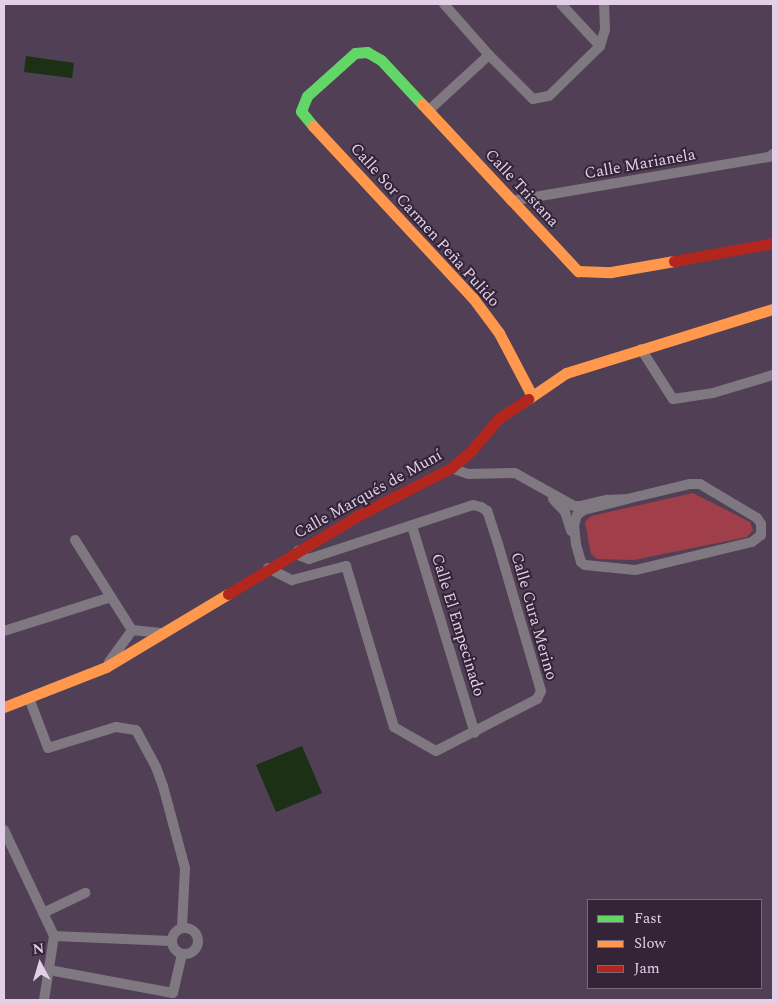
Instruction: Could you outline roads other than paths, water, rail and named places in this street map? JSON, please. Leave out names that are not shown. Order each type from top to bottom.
[{"type":"street","points":[[444,4],[489,55],[534,99],[549,96],[600,46],[606,30],[604,4]]},
{"type":"street","points":[[561,4],[600,46]]},
{"type":"street","name":"Calle Tristana","points":[[301,111],[308,96],[355,54],[366,52],[381,60],[578,271],[611,272],[773,243]]},
{"type":"street","points":[[428,111],[489,55]]},
{"type":"street","name":"Calle Sor Carmen Peña Pulido","points":[[301,111],[322,137],[473,298],[499,332],[531,394]]},
{"type":"street","name":"Calle Marianela","points":[[511,201],[769,157],[773,154]]},
{"type":"street","name":"Calle Marqués de Muní","points":[[4,707],[106,667],[359,515],[451,468],[471,451],[498,418],[566,372],[773,310]]},
{"type":"street","points":[[641,349],[673,399],[713,393],[773,375]]},
{"type":"street","points":[[451,468],[468,474],[515,473],[574,506],[627,500]]},
{"type":"street","points":[[533,483],[560,504],[567,516],[581,562],[588,567],[635,570],[752,542],[761,535],[761,524],[757,518],[700,484],[690,484],[584,510],[577,515],[574,526],[576,544]]},
{"type":"street","name":"Calle Cura Merino","points":[[298,551],[301,556],[309,559],[473,506],[481,507],[487,511],[498,544],[541,691],[537,699],[475,733],[436,751],[394,727],[346,566]]},
{"type":"street","name":"Calle El Empecinado","points":[[412,526],[475,733]]},
{"type":"street","points":[[75,540],[132,630]]},
{"type":"street","points":[[268,568],[292,580],[346,566],[342,549]]},
{"type":"street","points":[[4,631],[111,597]]},
{"type":"street","points":[[132,630],[161,633]]},
{"type":"street","points":[[106,667],[132,630]]},
{"type":"street","points":[[29,698],[48,748],[116,727],[136,730],[156,766],[164,786],[185,868],[182,928]]},
{"type":"street","points":[[4,830],[54,936],[44,1000]]},
{"type":"street","points":[[43,913],[85,893]]},
{"type":"street","points":[[182,928],[192,929],[198,936],[197,946],[191,952],[182,954],[174,949],[171,941],[174,932],[182,928]]},
{"type":"street","points":[[54,936],[171,941]]},
{"type":"street","points":[[49,970],[173,993],[182,954]]}]
